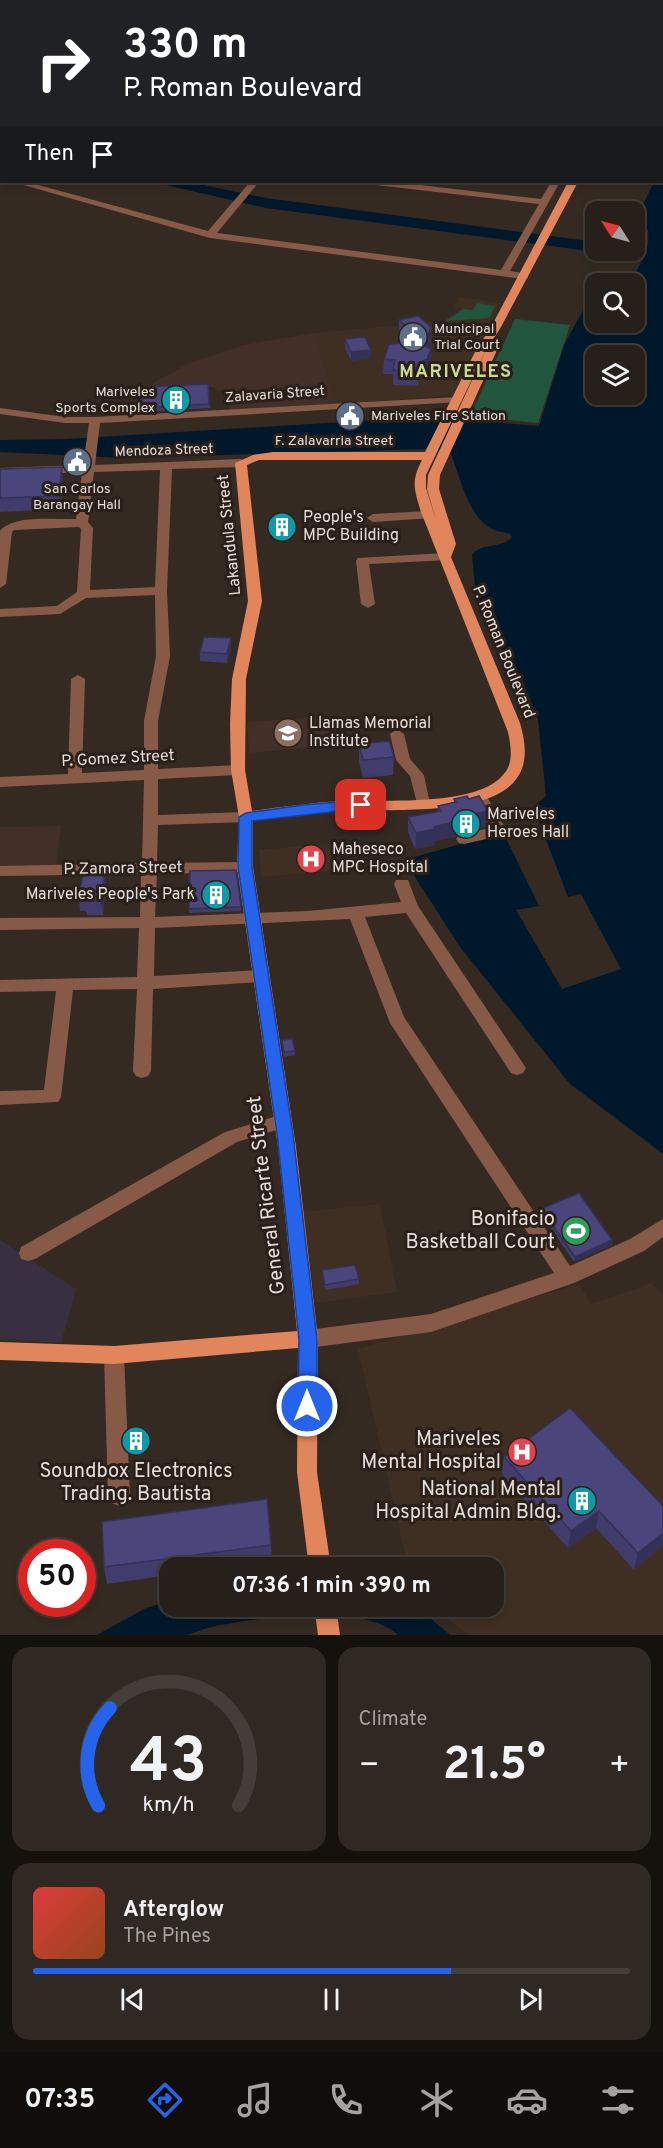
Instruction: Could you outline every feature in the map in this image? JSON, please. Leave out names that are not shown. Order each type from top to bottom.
[{"type":"main road","name":"P. Roman Boulevard","points":[[445,557],[450,544],[433,489],[433,454],[481,350],[524,276],[572,183]]},
{"type":"main road","name":"P. Roman Boulevard","points":[[246,817],[342,806],[423,804],[480,795],[501,786],[518,764],[520,751],[513,723],[428,515],[420,488],[420,475],[462,415],[492,352],[496,327]]},
{"type":"main road","name":"F. Zalavarria Street","points":[[241,463],[249,459],[273,456],[433,454]]},
{"type":"main road","name":"Lakandula Street","points":[[241,463],[255,602],[239,679],[238,770],[246,817]]},
{"type":"main road","name":"General Ricarte Street","points":[[246,817],[245,867],[283,1121],[308,1339],[307,1472],[319,1557]]},
{"type":"main road","points":[[0,1351],[114,1354],[308,1339]]},
{"type":"main road","points":[[327,1617],[329,1635]]},
{"type":"street","points":[[21,183],[210,235],[524,276]]},
{"type":"street","points":[[210,235],[254,183]]},
{"type":"street","points":[[392,183],[544,202]]},
{"type":"street","points":[[504,273],[554,183]]},
{"type":"street","name":"Zalavaria Street","points":[[0,411],[65,420],[95,420],[456,400]]},
{"type":"street","points":[[82,523],[95,420]]},
{"type":"street","name":"Mendoza Street","points":[[0,472],[89,462],[241,463]]},
{"type":"street","points":[[142,1071],[151,820],[151,720],[163,656],[161,591],[166,464]]},
{"type":"street","points":[[373,518],[428,515]]},
{"type":"street","points":[[0,584],[6,531],[10,527],[17,524],[82,523],[87,528],[83,594]]},
{"type":"street","points":[[368,604],[362,561],[445,557]]},
{"type":"street","points":[[0,613],[60,610],[83,594],[161,591]]},
{"type":"street","points":[[75,779],[78,679]]},
{"type":"street","points":[[398,734],[404,760],[417,775],[423,804]]},
{"type":"street","name":"P. Gomez Street","points":[[0,782],[238,770]]},
{"type":"street","points":[[464,840],[495,832],[498,829],[480,795]]},
{"type":"street","points":[[151,820],[246,817]]},
{"type":"street","name":"P. Zamora Street","points":[[0,871],[245,867]]},
{"type":"street","points":[[402,884],[410,907],[517,1068]]},
{"type":"street","points":[[0,924],[253,920],[356,914],[410,907]]},
{"type":"street","points":[[356,914],[396,1020],[567,1277]]},
{"type":"street","points":[[0,986],[144,983],[260,976]]},
{"type":"street","points":[[0,1098],[52,1097],[64,985]]},
{"type":"street","points":[[28,1253],[231,1137],[283,1121]]},
{"type":"street","points":[[308,1339],[431,1323],[567,1277],[637,1245],[663,1227]]},
{"type":"street","points":[[114,1354],[119,1496]]},
{"type":"shaded area","points":[[460,297],[501,303],[453,395],[336,405],[315,333],[444,321],[461,308],[454,307]]},
{"type":"shaded area","points":[[315,333],[336,405],[230,411],[229,390],[217,390],[213,387],[145,390],[156,381],[190,363],[244,345]]},
{"type":"shaded area","name":"Llamas Memorial Institute","points":[[325,716],[331,745],[249,753],[247,722]]},
{"type":"shaded area","points":[[61,826],[56,866],[0,866],[0,827]]},
{"type":"shaded area","name":"Maheseco MPC Hospital","points":[[359,841],[365,868],[261,877],[259,850]]},
{"type":"shaded area","points":[[380,1204],[397,1292],[316,1303],[302,1212]]},
{"type":"shaded area","points":[[0,1240],[76,1289],[61,1343],[0,1339]]},
{"type":"shaded area","name":"Mariveles Mental Hospital","points":[[652,1283],[663,1295],[663,1635],[469,1635],[445,1617],[504,1617],[504,1557],[405,1557],[358,1349],[579,1284],[591,1304]]},
{"type":"green space","points":[[477,303],[495,306],[489,318],[445,321],[463,309],[473,310]]},
{"type":"green space","points":[[515,319],[570,325],[538,423],[470,416]]},
{"type":"water","points":[[654,183],[663,183],[663,1154],[570,1084],[460,947],[404,860],[503,832],[546,796],[538,719],[520,674],[495,642],[475,588],[472,554],[482,548],[508,541],[512,537],[510,534],[487,526],[474,512],[451,454],[422,449],[124,458],[0,452],[0,440],[67,439],[424,417],[539,426],[564,345],[585,307],[585,333],[645,333],[645,273],[635,273],[641,261],[645,261],[648,230],[645,228],[645,201]]},
{"type":"water","points":[[159,1604],[159,1617],[281,1617],[231,1623],[185,1635],[97,1635],[146,1608]]},
{"type":"water","points":[[343,1617],[429,1617],[450,1635],[398,1635],[382,1625]]},
{"type":"pier","points":[[533,806],[568,897],[581,894],[621,969],[562,989],[516,910],[539,906],[503,832]]},
{"type":"building","points":[[418,316],[431,327],[425,346],[431,349],[427,359],[422,361],[418,371],[393,370],[395,360],[384,359],[389,344],[400,343],[407,327],[399,320]]},
{"type":"building","points":[[365,337],[371,350],[351,352],[345,339]]},
{"type":"building","name":"Mariveles Sports Complex","points":[[208,384],[209,404],[142,408],[142,387]]},
{"type":"building","points":[[62,467],[59,496],[0,498],[0,469]]},
{"type":"building","points":[[204,637],[231,638],[227,654],[200,652]]},
{"type":"building","points":[[389,741],[394,757],[363,760],[359,744]]},
{"type":"building","points":[[467,796],[469,799],[479,796],[488,811],[416,833],[408,817],[441,811],[438,806],[456,802],[454,799]]},
{"type":"building","points":[[84,867],[105,867],[101,901],[85,901],[85,897],[79,897]]},
{"type":"building","name":"Mariveles People's Park","points":[[236,870],[241,907],[189,909],[190,871]]},
{"type":"building","points":[[292,1039],[295,1051],[284,1052],[282,1040]]},
{"type":"building","name":"Bonifacio Basketball Court","points":[[579,1193],[612,1240],[575,1257],[541,1209]]},
{"type":"building","points":[[355,1265],[359,1279],[325,1285],[322,1270]]},
{"type":"building","name":"National Mental Hospital Admin Bldg.","points":[[570,1408],[663,1506],[663,1533],[638,1553],[599,1511],[571,1531],[504,1457]]},
{"type":"building","points":[[148,1429],[148,1444],[130,1444],[129,1430]]},
{"type":"building","points":[[267,1499],[271,1545],[180,1557],[159,1557],[159,1560],[104,1567],[102,1522]]},
{"type":"waterway","points":[[176,183],[266,203],[585,246]]},
{"type":"place","name":"Municipal Trial Court","points":[[413,337]]},
{"type":"place","name":"Mariveles Sports Complex","points":[[176,400]]},
{"type":"place","name":"Mariveles Fire Station","points":[[350,416]]},
{"type":"place","name":"San Carlos Barangay Hall","points":[[77,462]]},
{"type":"place","name":"People's MPC Building","points":[[282,527]]},
{"type":"place","name":"Llamas Memorial Institute","points":[[288,733]]},
{"type":"place","name":"Mariveles Heroes Hall","points":[[466,824]]},
{"type":"place","name":"Maheseco MPC Hospital","points":[[311,859]]},
{"type":"place","name":"Mariveles People's Park","points":[[216,895]]},
{"type":"place","name":"Bonifacio Basketball Court","points":[[576,1231]]},
{"type":"place","name":"Soundbox Electronics Trading. Bautista","points":[[136,1441]]},
{"type":"place","name":"Mariveles Mental Hospital","points":[[522,1452]]},
{"type":"place","name":"National Mental Hospital Admin Bldg.","points":[[582,1501]]},
{"type":"district","name":"MARIVELES","points":[[456,372]]},
{"type":"route","points":[[307,1406],[308,1339],[285,1134],[245,867],[246,817],[303,809],[361,805]]}]
